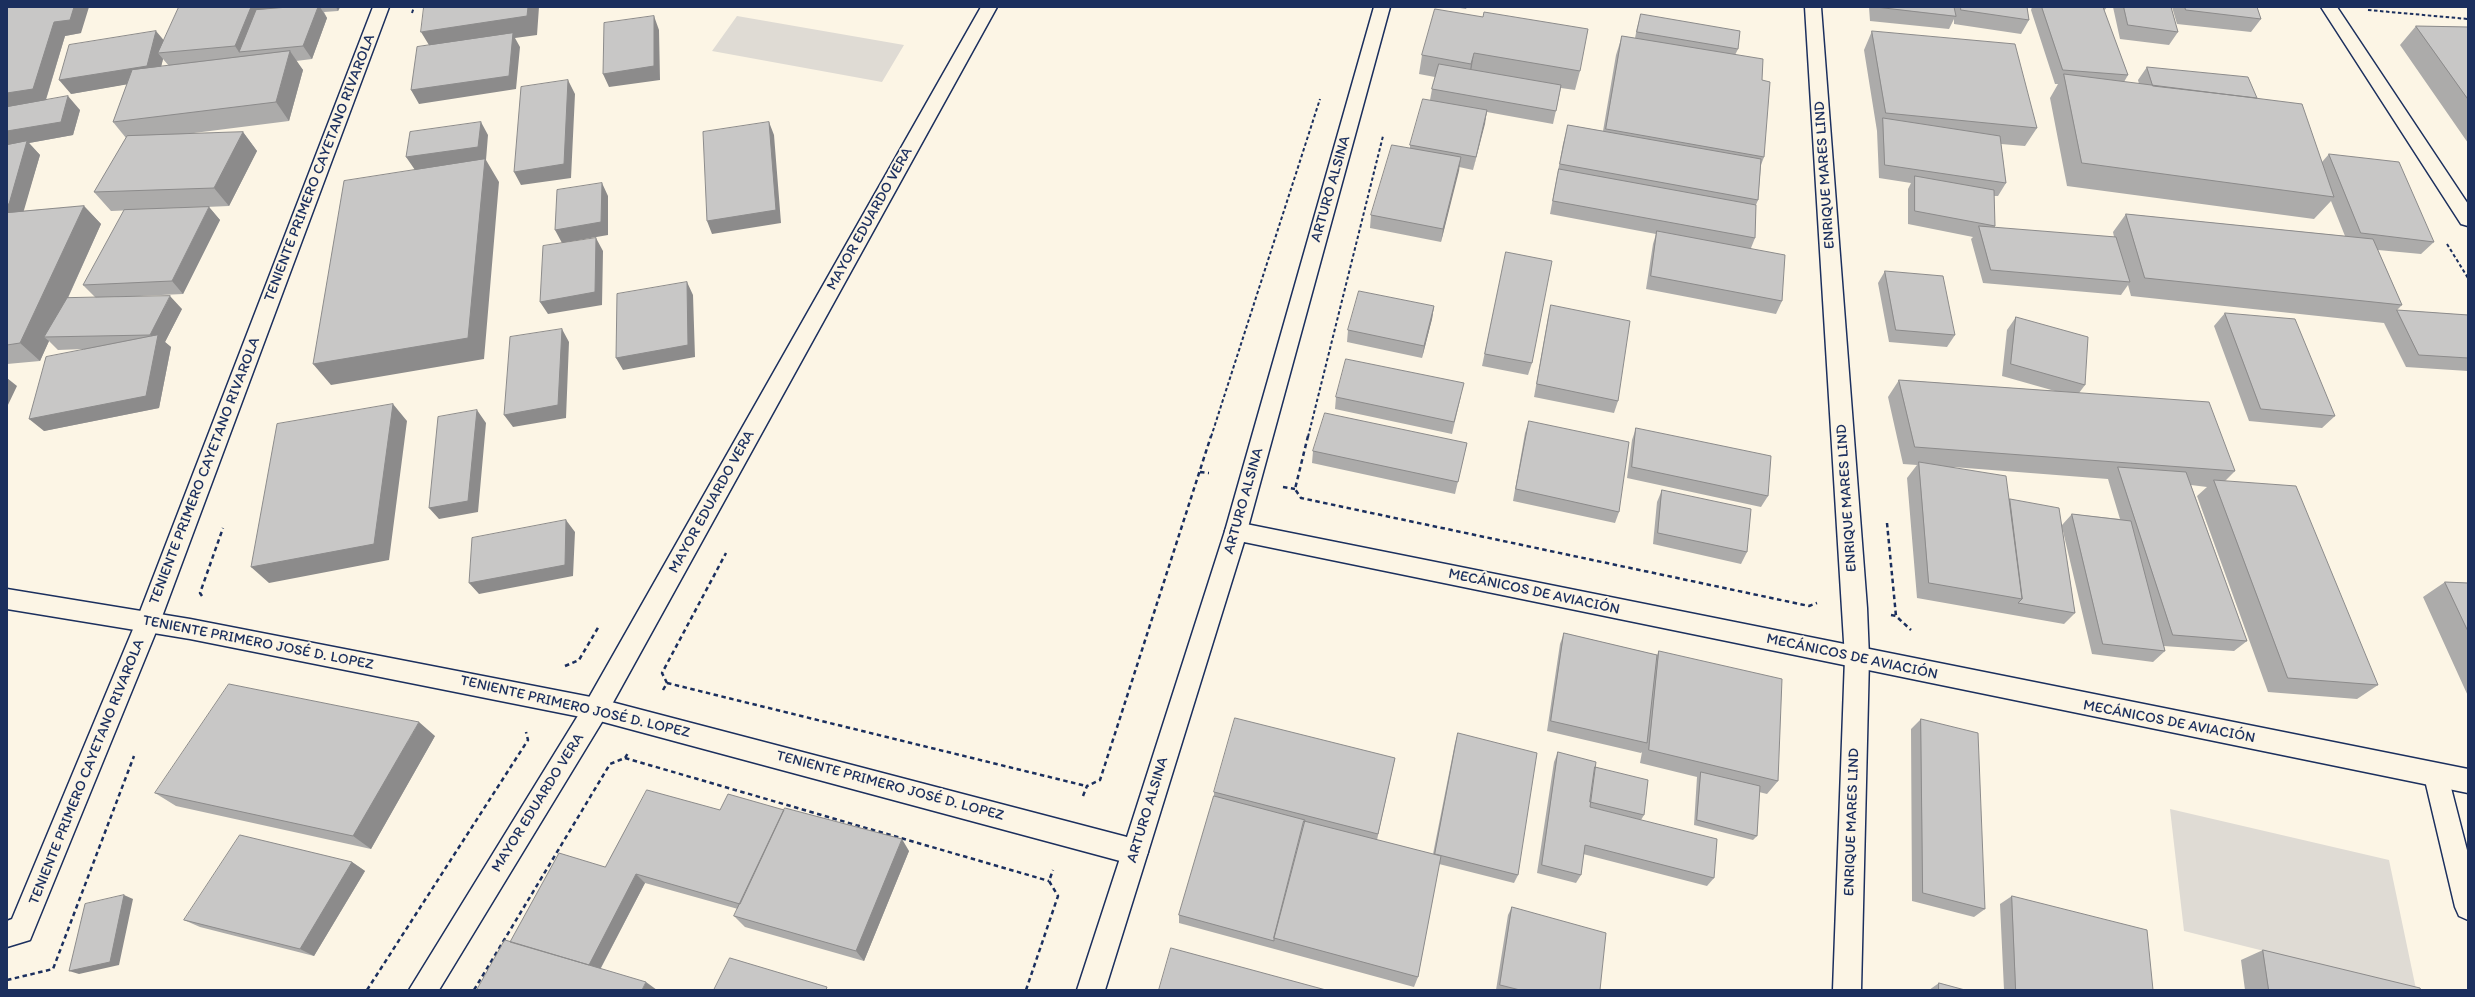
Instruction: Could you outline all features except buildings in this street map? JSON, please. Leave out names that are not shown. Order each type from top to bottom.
[{"type":"street","name":"TENIENTE PRIMERO CAYETANO RIVAROLA","points":[[14,933],[148,622],[381,7]]},
{"type":"street","name":"MAYOR EDUARDO VERA","points":[[423,990],[596,708],[989,7]]},
{"type":"street","name":"ARTURO ALSINA","points":[[1091,990],[1236,531],[1382,7]]},
{"type":"street","name":"ENRIQUE MARES LIND","points":[[1814,7],[1857,658],[1847,990]]},
{"type":"street","points":[[2329,7],[2468,219]]},
{"type":"street","name":"MECÁNICOS DE AVIACIÓN","points":[[1236,531],[2436,776],[2468,781]]},
{"type":"street","name":"TENIENTE PRIMERO JOSÉ D. LOPEZ","points":[[7,598],[148,622],[596,708],[1135,852]]},
{"type":"street","points":[[2436,776],[2468,907]]},
{"type":"path","points":[[2363,14],[2368,9],[2468,20]]},
{"type":"path","points":[[667,683],[1087,786],[1100,780],[1321,97]]},
{"type":"path","points":[[1295,489],[1384,129]]},
{"type":"path","points":[[1200,472],[1209,474]]},
{"type":"path","points":[[1283,487],[1295,489],[1301,498],[1809,606],[1823,602]]},
{"type":"path","points":[[367,990],[528,740],[526,730],[528,726]]},
{"type":"path","points":[[7,980],[53,969],[137,748]]},
{"type":"path","points":[[474,990],[610,764],[625,758],[630,751]]},
{"type":"path","points":[[625,758],[1049,881],[1058,896],[1026,990]]},
{"type":"path","points":[[1083,796],[1087,786]]},
{"type":"path","points":[[1049,881],[1053,870]]},
{"type":"shaded area","points":[[737,16],[904,45],[882,82],[712,51]]},
{"type":"shaded area","points":[[2170,809],[2389,860],[2416,989],[2184,931]]}]
